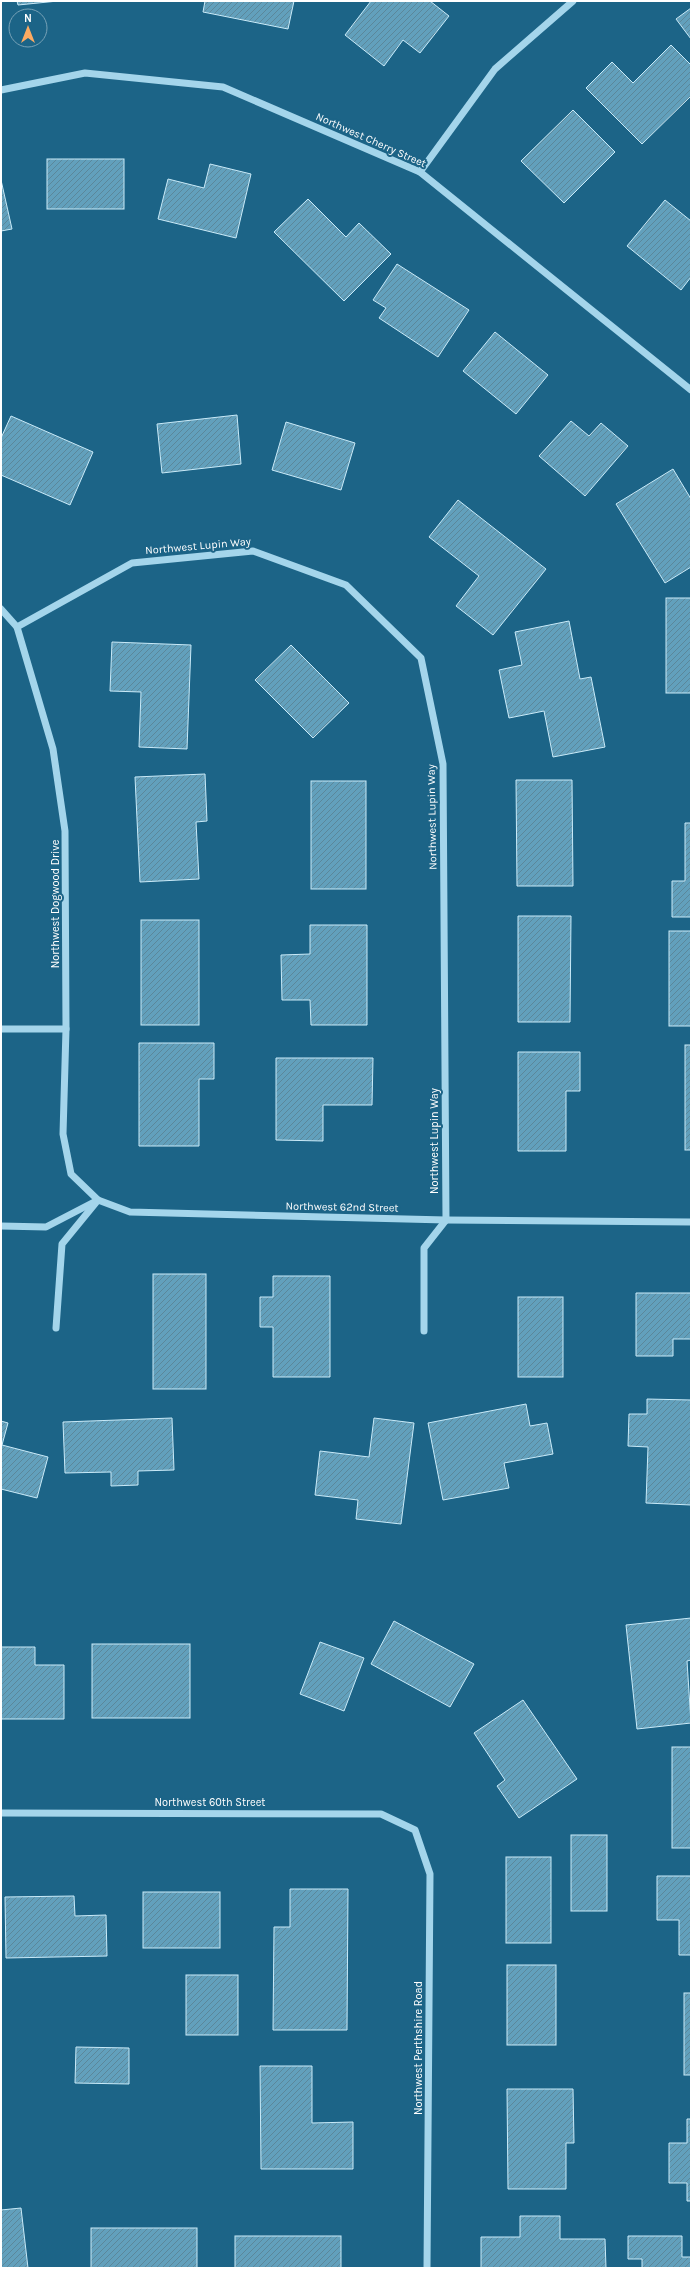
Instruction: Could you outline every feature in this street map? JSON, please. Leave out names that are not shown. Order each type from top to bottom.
[{"type":"street","points":[[420,172],[495,69],[573,1]]},
{"type":"street","name":"Northwest Cherry Street","points":[[1,90],[85,73],[223,87],[420,172],[691,390]]},
{"type":"street","name":"Northwest Lupin Way","points":[[17,627],[132,563],[253,551],[346,585],[421,658],[443,764],[446,1220]]},
{"type":"street","name":"Northwest Dogwood Drive","points":[[1,608],[17,627],[53,749],[65,831],[66,1029],[63,1134],[71,1174],[98,1200]]},
{"type":"street","points":[[1,1029],[66,1029]]},
{"type":"street","points":[[1,1226],[46,1227],[98,1200]]},
{"type":"street","points":[[56,1328],[62,1244],[98,1200]]},
{"type":"street","name":"Northwest 62nd Street","points":[[98,1200],[130,1212],[446,1220],[691,1222]]},
{"type":"street","points":[[424,1331],[424,1248],[446,1220]]},
{"type":"street","name":"Northwest 60th Street","points":[[1,1813],[381,1814],[415,1830]]},
{"type":"street","name":"Northwest Perthshire Road","points":[[415,1830],[430,1874],[427,2268]]},
{"type":"building","points":[[17,1],[58,1],[18,5]]},
{"type":"building","points":[[205,1],[294,1],[288,29],[203,12]]},
{"type":"building","points":[[371,1],[430,1],[449,16],[420,53],[403,40],[384,66],[345,35]]},
{"type":"building","points":[[691,8],[691,39],[676,19]]},
{"type":"building","points":[[671,45],[691,65],[691,96],[642,144],[586,88],[612,62],[633,83]]},
{"type":"building","points":[[573,110],[615,152],[564,203],[521,161]]},
{"type":"building","points":[[47,159],[124,159],[124,209],[47,209]]},
{"type":"building","points":[[210,164],[251,174],[236,238],[158,219],[168,179],[204,188]]},
{"type":"building","points":[[1,180],[12,229],[1,231]]},
{"type":"building","points":[[308,199],[346,237],[359,223],[391,254],[344,301],[274,232]]},
{"type":"building","points":[[665,200],[691,221],[691,277],[681,290],[627,246]]},
{"type":"building","points":[[397,264],[469,310],[438,357],[379,318],[386,308],[373,300]]},
{"type":"building","points":[[495,332],[548,375],[516,414],[463,371]]},
{"type":"building","points":[[237,415],[241,464],[162,473],[157,424]]},
{"type":"building","points":[[11,416],[93,452],[70,505],[1,475],[1,438]]},
{"type":"building","points":[[571,421],[589,436],[601,423],[628,446],[585,496],[539,456]]},
{"type":"building","points":[[286,422],[355,443],[341,490],[272,470]]},
{"type":"building","points":[[673,469],[691,499],[691,567],[665,583],[616,504]]},
{"type":"building","points":[[458,500],[546,569],[493,635],[456,606],[479,576],[429,537]]},
{"type":"building","points":[[666,598],[691,598],[691,693],[666,693]]},
{"type":"building","points":[[569,621],[580,679],[591,677],[605,747],[553,757],[544,711],[509,718],[499,670],[522,665],[515,632]]},
{"type":"building","points":[[112,642],[191,645],[187,749],[139,747],[141,692],[110,691]]},
{"type":"building","points":[[291,645],[349,703],[313,738],[255,680]]},
{"type":"building","points":[[205,774],[207,821],[196,822],[199,879],[140,882],[135,777]]},
{"type":"building","points":[[516,780],[572,780],[573,886],[517,886]]},
{"type":"building","points":[[311,781],[366,781],[366,889],[311,889]]},
{"type":"building","points":[[685,823],[691,823],[691,917],[672,917],[672,881],[685,881]]},
{"type":"building","points":[[518,916],[571,916],[570,1022],[518,1022]]},
{"type":"building","points":[[141,920],[199,920],[199,1025],[141,1025]]},
{"type":"building","points":[[310,925],[367,925],[367,1025],[311,1025],[310,1000],[282,1000],[281,955],[310,954]]},
{"type":"building","points":[[669,931],[691,931],[691,1026],[669,1026]]},
{"type":"building","points":[[139,1043],[214,1043],[214,1079],[199,1079],[199,1146],[139,1146]]},
{"type":"building","points":[[685,1045],[691,1045],[691,1150],[685,1150]]},
{"type":"building","points":[[518,1052],[580,1052],[580,1091],[566,1091],[566,1151],[518,1151]]},
{"type":"building","points":[[276,1058],[373,1058],[372,1105],[323,1105],[323,1141],[276,1140]]},
{"type":"building","points":[[153,1274],[206,1274],[206,1389],[153,1389]]},
{"type":"building","points":[[273,1276],[330,1276],[330,1377],[273,1377],[273,1327],[260,1327],[260,1297],[273,1297]]},
{"type":"building","points":[[636,1293],[691,1293],[691,1339],[673,1339],[673,1356],[636,1356]]},
{"type":"building","points":[[518,1297],[563,1297],[563,1377],[518,1377]]},
{"type":"building","points":[[647,1399],[691,1400],[691,1505],[646,1503],[648,1447],[628,1446],[629,1414],[647,1414]]},
{"type":"building","points":[[526,1404],[530,1426],[547,1423],[553,1454],[504,1463],[509,1488],[443,1500],[428,1423]]},
{"type":"building","points":[[172,1418],[174,1470],[138,1471],[138,1485],[111,1486],[111,1472],[65,1473],[63,1422]]},
{"type":"building","points":[[374,1418],[414,1423],[401,1524],[356,1519],[358,1500],[315,1495],[320,1451],[369,1457]]},
{"type":"building","points":[[1,1421],[8,1423],[2,1445],[48,1457],[37,1498],[1,1489]]},
{"type":"building","points":[[691,1618],[691,1660],[687,1661],[691,1723],[637,1729],[626,1625]]},
{"type":"building","points":[[394,1621],[474,1664],[450,1707],[371,1664]]},
{"type":"building","points":[[320,1642],[364,1658],[344,1711],[300,1694]]},
{"type":"building","points":[[92,1644],[190,1644],[190,1718],[92,1718]]},
{"type":"building","points":[[1,1647],[35,1647],[35,1665],[64,1665],[64,1719],[1,1719]]},
{"type":"building","points":[[523,1700],[577,1779],[519,1818],[497,1786],[505,1780],[474,1733]]},
{"type":"building","points":[[672,1747],[691,1747],[691,1848],[672,1848]]},
{"type":"building","points":[[571,1835],[607,1835],[607,1911],[571,1911]]},
{"type":"building","points":[[506,1857],[551,1857],[551,1943],[506,1943]]},
{"type":"building","points":[[657,1876],[691,1876],[691,1955],[679,1955],[679,1920],[657,1920]]},
{"type":"building","points":[[290,1889],[348,1889],[347,2030],[273,2030],[274,1927],[290,1927]]},
{"type":"building","points":[[143,1892],[220,1892],[220,1948],[143,1948]]},
{"type":"building","points":[[74,1896],[75,1916],[106,1915],[107,1956],[6,1958],[5,1897]]},
{"type":"building","points":[[507,1965],[556,1965],[556,2045],[507,2045]]},
{"type":"building","points":[[186,1975],[238,1975],[238,2035],[186,2035]]},
{"type":"building","points":[[684,1993],[691,1993],[691,2075],[684,2075]]},
{"type":"building","points":[[76,2047],[129,2048],[129,2084],[75,2083]]},
{"type":"building","points":[[260,2066],[312,2066],[312,2123],[353,2122],[353,2169],[261,2169]]},
{"type":"building","points":[[507,2089],[573,2089],[574,2143],[566,2143],[566,2189],[508,2189]]},
{"type":"building","points":[[687,2119],[691,2119],[691,2201],[687,2201],[687,2183],[669,2183],[669,2143],[687,2143]]},
{"type":"building","points":[[21,2208],[28,2268],[1,2268],[1,2210]]},
{"type":"building","points":[[520,2216],[560,2216],[560,2239],[605,2239],[606,2268],[481,2268],[481,2237],[520,2237]]},
{"type":"building","points":[[91,2228],[197,2228],[197,2268],[91,2268]]},
{"type":"building","points":[[235,2236],[341,2236],[341,2268],[235,2268]]},
{"type":"building","points":[[628,2236],[682,2236],[682,2257],[691,2257],[691,2268],[642,2268],[642,2259],[628,2259]]}]
